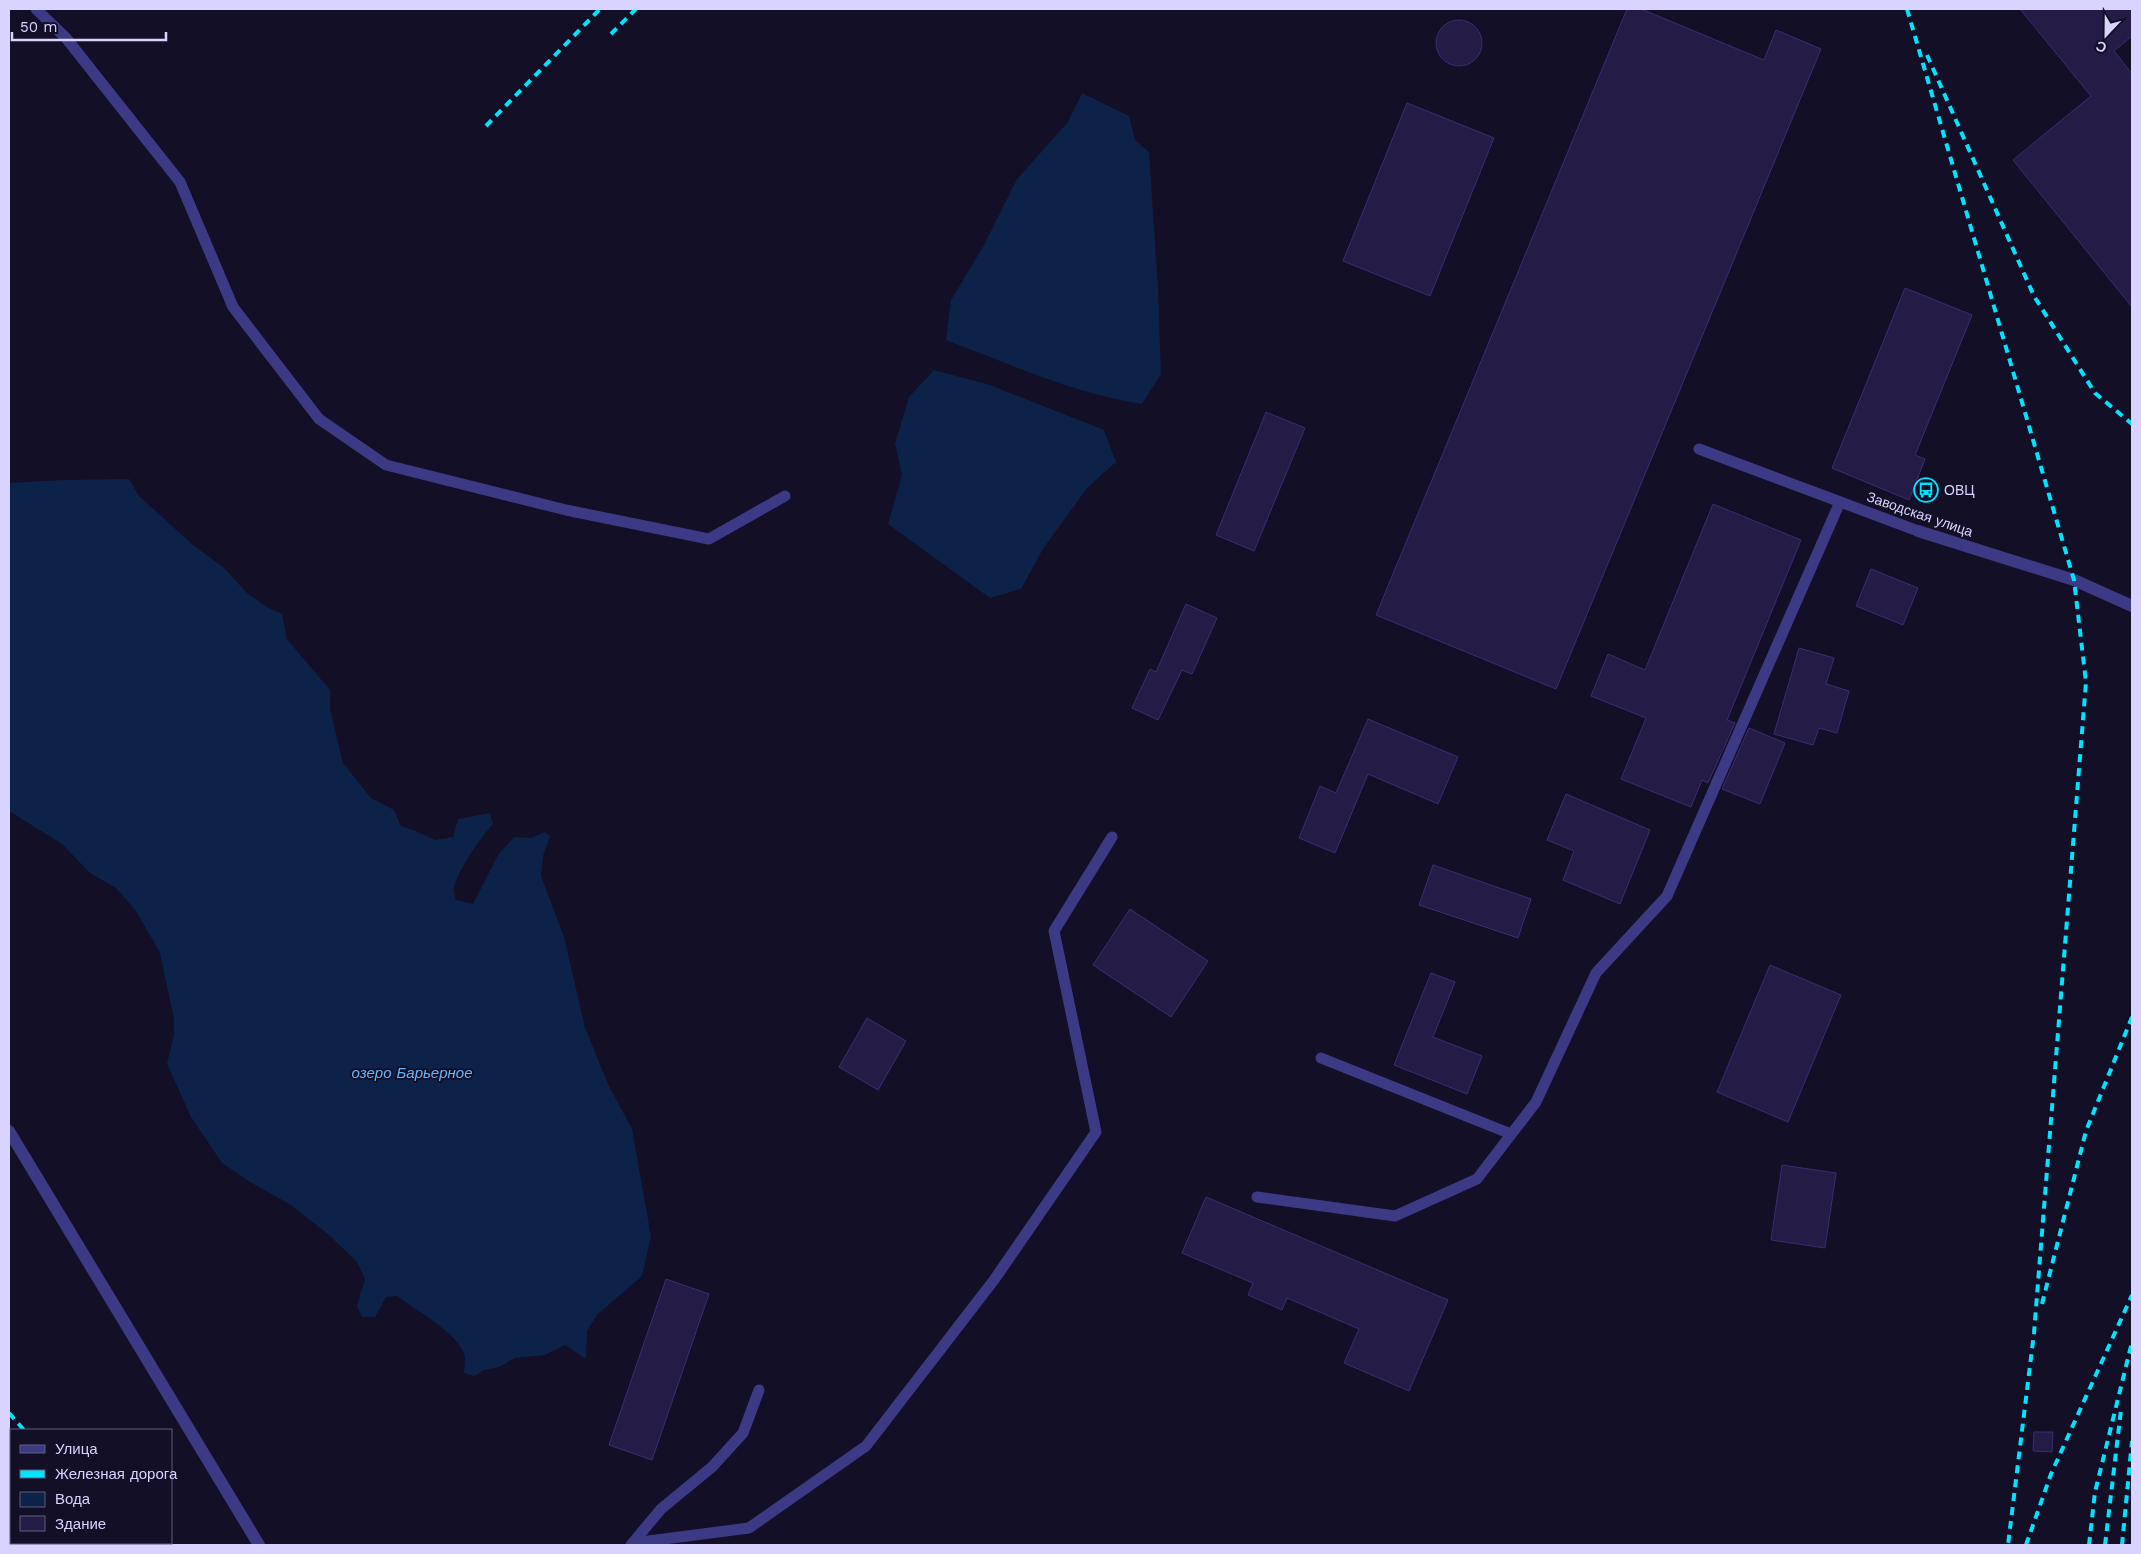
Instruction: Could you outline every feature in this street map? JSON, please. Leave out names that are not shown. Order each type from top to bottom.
[{"type":"street","name":"Заводская улица","points":[[1918,531],[2074,580],[2132,606]]},
{"type":"street","points":[[9,1131],[259,1545]]},
{"type":"lane","points":[[36,9],[66,38],[180,182],[233,307],[307,404],[319,419],[386,465],[566,510],[709,539],[785,496]]},
{"type":"lane","name":"Заводская улица","points":[[1699,448],[1918,531]]},
{"type":"lane","points":[[1257,1197],[1395,1216],[1477,1179],[1536,1102],[1596,973],[1667,896],[1840,502]]},
{"type":"lane","points":[[632,1544],[749,1528],[866,1446],[994,1280],[1096,1132],[1054,930],[1112,837]]},
{"type":"lane","points":[[1321,1058],[1512,1134]]},
{"type":"lane","points":[[632,1544],[661,1509],[712,1467],[743,1433],[758,1390]]},
{"type":"water","points":[[1082,93],[1129,116],[1135,140],[1149,152],[1158,288],[1161,374],[1142,404],[1118,400],[1068,386],[946,340],[951,300],[984,245],[1017,179],[1068,122]]},
{"type":"water","points":[[934,370],[990,385],[1104,430],[1116,462],[1087,488],[1043,549],[1021,589],[990,598],[888,524],[902,475],[895,444],[909,397]]},
{"type":"water","name":"озеро Барьерное","points":[[129,479],[139,496],[193,545],[223,567],[247,593],[267,607],[282,614],[287,639],[330,690],[330,709],[343,763],[371,798],[394,810],[401,826],[435,840],[453,837],[458,819],[490,813],[493,824],[476,845],[456,881],[454,894],[456,900],[473,904],[498,855],[514,837],[531,838],[545,832],[550,836],[543,856],[541,876],[564,937],[585,1027],[608,1084],[632,1129],[651,1236],[642,1276],[597,1315],[587,1331],[586,1359],[565,1345],[545,1355],[515,1358],[499,1367],[484,1370],[474,1376],[464,1373],[464,1354],[453,1338],[435,1322],[397,1296],[386,1297],[375,1317],[362,1317],[357,1306],[365,1279],[357,1262],[329,1235],[291,1205],[250,1182],[222,1163],[191,1117],[167,1064],[174,1034],[174,1019],[160,953],[136,911],[116,888],[90,873],[62,844],[9,811],[9,483]]},
{"type":"building","points":[[1627,9],[1641,9],[1764,60],[1776,30],[1821,49],[1556,689],[1376,615]]},
{"type":"building","points":[[2020,9],[2132,9],[2132,36],[2114,51],[2132,74],[2132,307],[2013,160],[2091,96]]},
{"type":"building","points":[[1459,20],[1472,24],[1478,30],[1482,43],[1478,56],[1472,62],[1459,66],[1446,62],[1440,56],[1436,43],[1440,30],[1446,24]]},
{"type":"building","points":[[1407,103],[1494,138],[1430,296],[1343,261]]},
{"type":"building","points":[[1905,288],[1972,315],[1915,455],[1925,459],[1909,500],[1832,468]]},
{"type":"building","points":[[1266,412],[1305,428],[1254,551],[1216,535]]},
{"type":"building","points":[[1713,504],[1801,540],[1727,720],[1735,723],[1708,783],[1702,780],[1691,807],[1621,779],[1646,718],[1591,696],[1608,654],[1645,670]]},
{"type":"building","points":[[1871,569],[1918,588],[1903,625],[1856,606]]},
{"type":"building","points":[[1186,604],[1217,618],[1192,674],[1182,670],[1158,720],[1132,708],[1150,669],[1156,672]]},
{"type":"building","points":[[1799,648],[1834,658],[1826,684],[1849,691],[1837,733],[1819,728],[1813,745],[1774,734]]},
{"type":"building","points":[[1368,719],[1458,757],[1438,804],[1368,774],[1335,853],[1299,838],[1320,786],[1336,793]]},
{"type":"building","points":[[1749,728],[1785,743],[1760,804],[1722,789]]},
{"type":"building","points":[[1566,794],[1650,830],[1620,904],[1563,880],[1574,851],[1547,840]]},
{"type":"building","points":[[1433,865],[1531,899],[1518,938],[1419,905]]},
{"type":"building","points":[[1130,909],[1208,961],[1171,1017],[1093,965]]},
{"type":"building","points":[[1770,965],[1841,995],[1788,1122],[1717,1092]]},
{"type":"building","points":[[1431,973],[1455,982],[1433,1037],[1482,1056],[1467,1094],[1394,1065]]},
{"type":"building","points":[[867,1018],[906,1041],[878,1090],[839,1067]]},
{"type":"building","points":[[1782,1165],[1836,1173],[1825,1248],[1771,1240]]},
{"type":"building","points":[[1206,1197],[1448,1300],[1409,1391],[1344,1363],[1359,1329],[1287,1298],[1282,1310],[1248,1295],[1253,1283],[1182,1253]]},
{"type":"building","points":[[666,1279],[709,1294],[652,1460],[609,1445]]},
{"type":"building","points":[[2034,1432],[2053,1432],[2052,1452],[2033,1451]]},
{"type":"railway","points":[[486,126],[600,9]]},
{"type":"railway","points":[[611,34],[636,9]]},
{"type":"railway","points":[[1907,9],[2074,580],[2086,682],[2034,1333],[2008,1545]]},
{"type":"railway","points":[[1927,55],[2034,296],[2095,393],[2132,424]]},
{"type":"railway","points":[[2042,1304],[2086,1131],[2132,1017]]},
{"type":"railway","points":[[2026,1545],[2051,1474],[2132,1295]]},
{"type":"railway","points":[[2089,1545],[2095,1492],[2132,1342]]},
{"type":"railway","points":[[2105,1545],[2121,1410]]},
{"type":"railway","points":[[9,1413],[23,1429]]},
{"type":"railway","points":[[2122,1545],[2132,1441]]},
{"type":"place","name":"ОВЦ","points":[[1926,490]]}]
